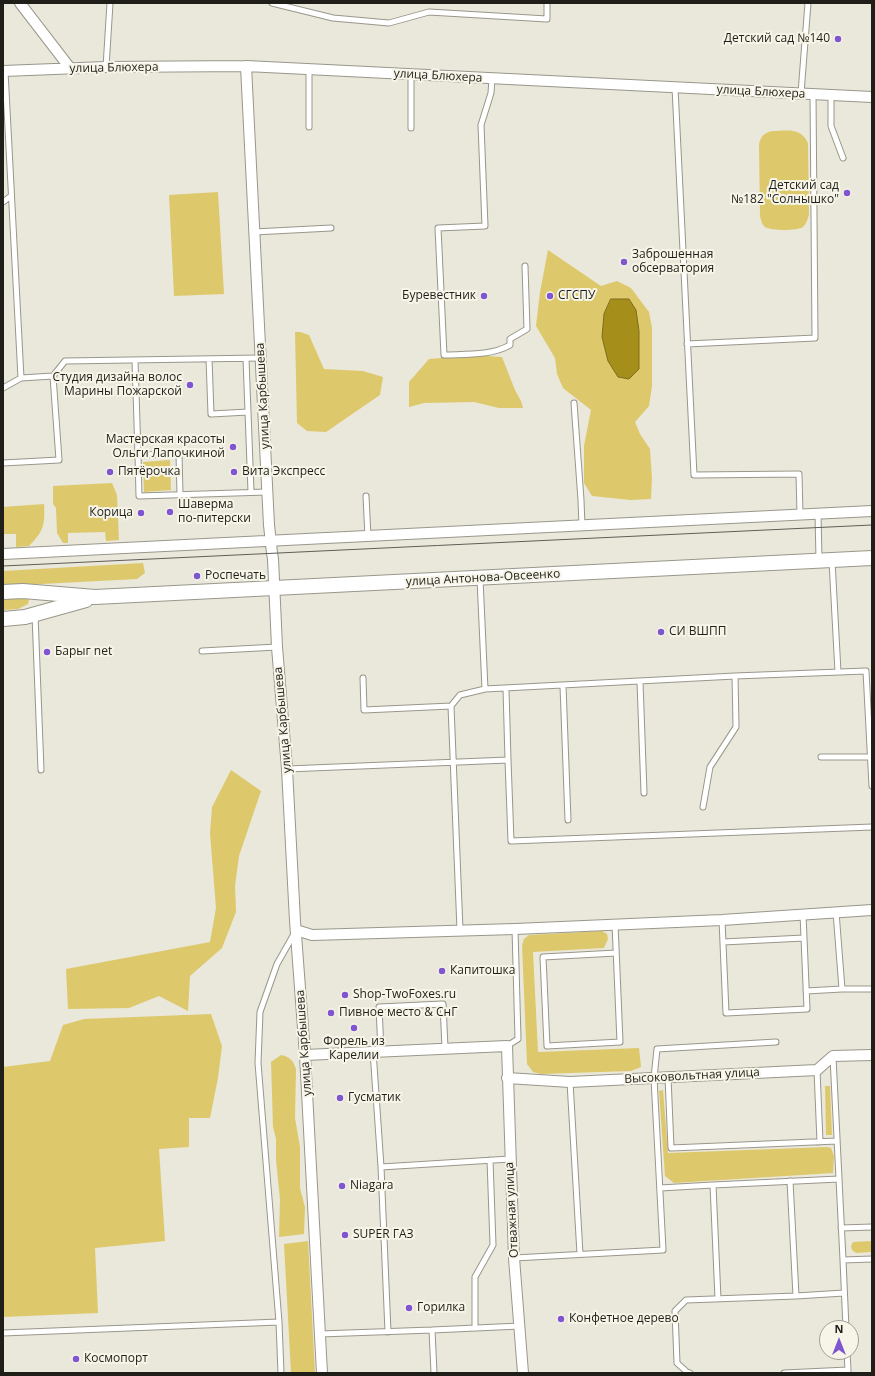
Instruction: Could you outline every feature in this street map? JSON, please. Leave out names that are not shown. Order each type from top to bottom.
[{"type":"main road","name":"улица Антонова-Овсеенко","points":[[3,592],[23,591],[95,597],[480,579],[872,558]]},
{"type":"main road","name":"улица Антонова-Овсеенко","points":[[3,619],[24,617],[95,597]]},
{"type":"street","points":[[20,3],[70,68]]},
{"type":"street","name":"улица Блюхера","points":[[4,71],[106,67],[246,66],[675,88],[872,96]]},
{"type":"street","name":"улица Карбышева","points":[[246,66],[267,492],[270,542],[273,559],[277,647],[287,769],[305,1055],[322,1373]]},
{"type":"street","points":[[3,554],[270,542],[872,511]]},
{"type":"street","points":[[296,930],[312,935],[460,930],[722,920],[872,910]]},
{"type":"street","points":[[305,1055],[507,1046]]},
{"type":"street","name":"Отважная улица","points":[[507,1046],[514,1258],[523,1373]]},
{"type":"street","points":[[817,1070],[833,1056],[872,1055]]},
{"type":"street","name":"Высоковольтная улица","points":[[508,1078],[570,1082],[817,1070]]},
{"type":"lane","points":[[106,67],[110,3]]},
{"type":"lane","points":[[272,3],[333,18],[389,23],[429,12],[547,19],[547,3]]},
{"type":"lane","points":[[801,93],[808,3]]},
{"type":"lane","points":[[309,69],[309,127]]},
{"type":"lane","points":[[4,71],[21,378]]},
{"type":"lane","points":[[411,75],[411,128]]},
{"type":"lane","points":[[492,79],[491,93],[481,125],[485,226],[438,228],[444,356],[500,351],[510,345],[510,339],[527,329],[525,266]]},
{"type":"lane","points":[[675,88],[694,475],[799,474],[800,515]]},
{"type":"lane","points":[[687,344],[814,338],[813,94]]},
{"type":"lane","points":[[831,95],[831,126],[843,158]]},
{"type":"lane","points":[[3,202],[12,196]]},
{"type":"lane","points":[[254,232],[330,228]]},
{"type":"lane","points":[[3,463],[58,460],[53,376],[65,361],[261,358]]},
{"type":"lane","points":[[209,359],[211,414],[248,412]]},
{"type":"lane","points":[[246,359],[251,492]]},
{"type":"lane","points":[[135,360],[139,496],[267,492]]},
{"type":"lane","points":[[3,388],[21,378],[53,376]]},
{"type":"lane","points":[[574,403],[582,526]]},
{"type":"lane","points":[[138,455],[179,454],[180,494]]},
{"type":"lane","points":[[366,496],[368,537]]},
{"type":"lane","points":[[818,514],[826,561],[838,672]]},
{"type":"lane","points":[[480,579],[485,690]]},
{"type":"lane","points":[[35,614],[41,770]]},
{"type":"lane","points":[[202,651],[277,647]]},
{"type":"lane","points":[[460,930],[451,706],[460,695],[506,688],[735,676],[869,671],[870,757],[872,786]]},
{"type":"lane","points":[[703,807],[710,767],[736,727],[735,676]]},
{"type":"lane","points":[[363,678],[364,710],[451,706]]},
{"type":"lane","points":[[640,682],[644,793]]},
{"type":"lane","points":[[563,686],[568,820]]},
{"type":"lane","points":[[506,688],[511,841],[872,827]]},
{"type":"lane","points":[[821,757],[870,757]]},
{"type":"lane","points":[[287,769],[508,760]]},
{"type":"lane","points":[[836,912],[842,989]]},
{"type":"lane","points":[[722,920],[726,1013],[807,1009],[803,914]]},
{"type":"lane","points":[[615,924],[620,1042],[547,1046],[543,957],[616,953]]},
{"type":"lane","points":[[507,1046],[518,1039],[515,928]]},
{"type":"lane","points":[[282,1373],[258,1063],[260,1012],[277,964],[296,930]]},
{"type":"lane","points":[[723,942],[804,938]]},
{"type":"lane","points":[[806,991],[872,989]]},
{"type":"lane","points":[[388,1332],[380,1167],[377,1051],[379,1007],[443,1004],[446,1048]]},
{"type":"lane","points":[[514,1258],[663,1250],[654,1078],[657,1049],[776,1042]]},
{"type":"lane","points":[[833,1056],[846,1320]]},
{"type":"lane","points":[[817,1070],[820,1142]]},
{"type":"lane","points":[[668,1077],[671,1148],[837,1141]]},
{"type":"lane","points":[[570,1082],[580,1254]]},
{"type":"lane","points":[[380,1167],[510,1159]]},
{"type":"lane","points":[[475,1328],[475,1277],[493,1244],[490,1160]]},
{"type":"lane","points":[[660,1188],[839,1179]]},
{"type":"lane","points":[[790,1181],[796,1296]]},
{"type":"lane","points":[[713,1185],[718,1299]]},
{"type":"lane","points":[[841,1228],[872,1227]]},
{"type":"lane","points":[[843,1260],[872,1259]]},
{"type":"lane","points":[[690,1373],[676,1363],[675,1311],[686,1300],[844,1293]]},
{"type":"lane","points":[[3,1333],[279,1322]]},
{"type":"lane","points":[[320,1334],[520,1326]]},
{"type":"lane","points":[[432,1330],[434,1373]]},
{"type":"lane","points":[[784,1373],[848,1371],[847,1360]]},
{"type":"shaded area","points":[[772,131],[797,132],[805,138],[808,143],[809,215],[803,227],[800,228],[778,230],[765,227],[761,221],[759,144],[763,135]]},
{"type":"shaded area","points":[[218,192],[224,294],[174,296],[169,195]]},
{"type":"shaded area","points":[[548,250],[601,286],[617,281],[631,288],[649,312],[652,328],[652,386],[649,406],[635,422],[640,434],[650,449],[652,478],[651,499],[631,500],[592,496],[584,483],[584,446],[591,410],[563,388],[557,374],[555,358],[536,326],[540,292]]},
{"type":"shaded area","points":[[611,299],[629,299],[636,310],[639,331],[639,369],[629,379],[618,377],[608,361],[602,337],[604,314]]},
{"type":"shaded area","points":[[295,332],[309,335],[324,369],[363,371],[383,377],[380,395],[326,432],[307,431],[297,423]]},
{"type":"shaded area","points":[[487,356],[502,357],[523,408],[499,408],[474,402],[424,403],[409,407],[409,382],[429,359]]},
{"type":"shaded area","points":[[170,460],[171,490],[144,492],[143,462]]},
{"type":"shaded area","points":[[112,483],[117,495],[119,540],[106,541],[105,532],[68,533],[68,543],[63,543],[57,533],[56,508],[53,504],[53,486]]},
{"type":"shaded area","points":[[44,504],[44,523],[41,532],[29,546],[16,547],[16,534],[3,534],[3,507]]},
{"type":"shaded area","points":[[143,563],[145,573],[137,579],[3,586],[3,571]]},
{"type":"shaded area","points":[[25,598],[29,600],[28,604],[18,609],[3,610],[3,599]]},
{"type":"shaded area","points":[[231,770],[261,791],[239,856],[235,886],[236,912],[222,948],[190,976],[188,1011],[159,996],[129,1008],[68,1009],[66,969],[210,942],[216,908],[210,833],[212,807]]},
{"type":"shaded area","points":[[602,931],[607,934],[608,939],[604,948],[533,952],[538,1052],[639,1048],[641,1067],[631,1071],[541,1074],[533,1072],[527,1064],[522,945],[524,939],[529,935]]},
{"type":"shaded area","points":[[211,1014],[222,1046],[218,1078],[210,1118],[189,1118],[189,1147],[159,1149],[165,1241],[95,1248],[98,1313],[3,1317],[3,1067],[50,1061],[63,1025],[84,1019]]},
{"type":"shaded area","points":[[281,1055],[291,1059],[296,1069],[295,1118],[300,1147],[300,1188],[305,1207],[304,1234],[279,1237],[280,1200],[276,1160],[276,1139],[273,1127],[271,1062]]},
{"type":"shaded area","points":[[825,1086],[830,1086],[832,1135],[826,1135]]},
{"type":"shaded area","points":[[663,1090],[668,1153],[827,1147],[831,1148],[834,1156],[833,1173],[674,1183],[665,1176],[659,1091]]},
{"type":"shaded area","points":[[308,1241],[315,1373],[291,1373],[284,1244]]},
{"type":"shaded area","points":[[872,1241],[872,1252],[856,1253],[852,1250],[851,1246],[853,1242]]},
{"type":"tram line","points":[[3,566],[872,525]]},
{"type":"place","name":"Детский сад №140","points":[[838,39]]},
{"type":"place","name":"Детский сад №182 \"Солнышко\"","points":[[847,193]]},
{"type":"place","name":"Заброшенная обсерватория","points":[[624,262]]},
{"type":"place","name":"Буревестник","points":[[484,296]]},
{"type":"place","name":"СГСПУ","points":[[550,296]]},
{"type":"place","name":"Студия дизайна волос Марины Пожарской","points":[[190,385]]},
{"type":"place","name":"Мастерская красоты Ольги Лапочкиной","points":[[233,447]]},
{"type":"place","name":"Пятёрочка","points":[[110,472]]},
{"type":"place","name":"Вита Экспресс","points":[[234,472]]},
{"type":"place","name":"Шаверма по-питерски","points":[[170,512]]},
{"type":"place","name":"Корица","points":[[141,513]]},
{"type":"place","name":"Роспечать","points":[[197,576]]},
{"type":"place","name":"СИ ВШПП","points":[[661,632]]},
{"type":"place","name":"Барыг net","points":[[47,652]]},
{"type":"place","name":"Капитошка","points":[[442,971]]},
{"type":"place","name":"Shop-TwoFoxes.ru","points":[[345,995]]},
{"type":"place","name":"Пивное место & СнГ","points":[[331,1013]]},
{"type":"place","name":"Форель из Карелии","points":[[354,1028]]},
{"type":"place","name":"Гусматик","points":[[340,1098]]},
{"type":"place","name":"Niagara","points":[[342,1186]]},
{"type":"place","name":"SUPER ГАЗ","points":[[345,1235]]},
{"type":"place","name":"Горилка","points":[[409,1308]]},
{"type":"place","name":"Конфетное дерево","points":[[561,1319]]},
{"type":"place","name":"Космопорт","points":[[76,1359]]}]
